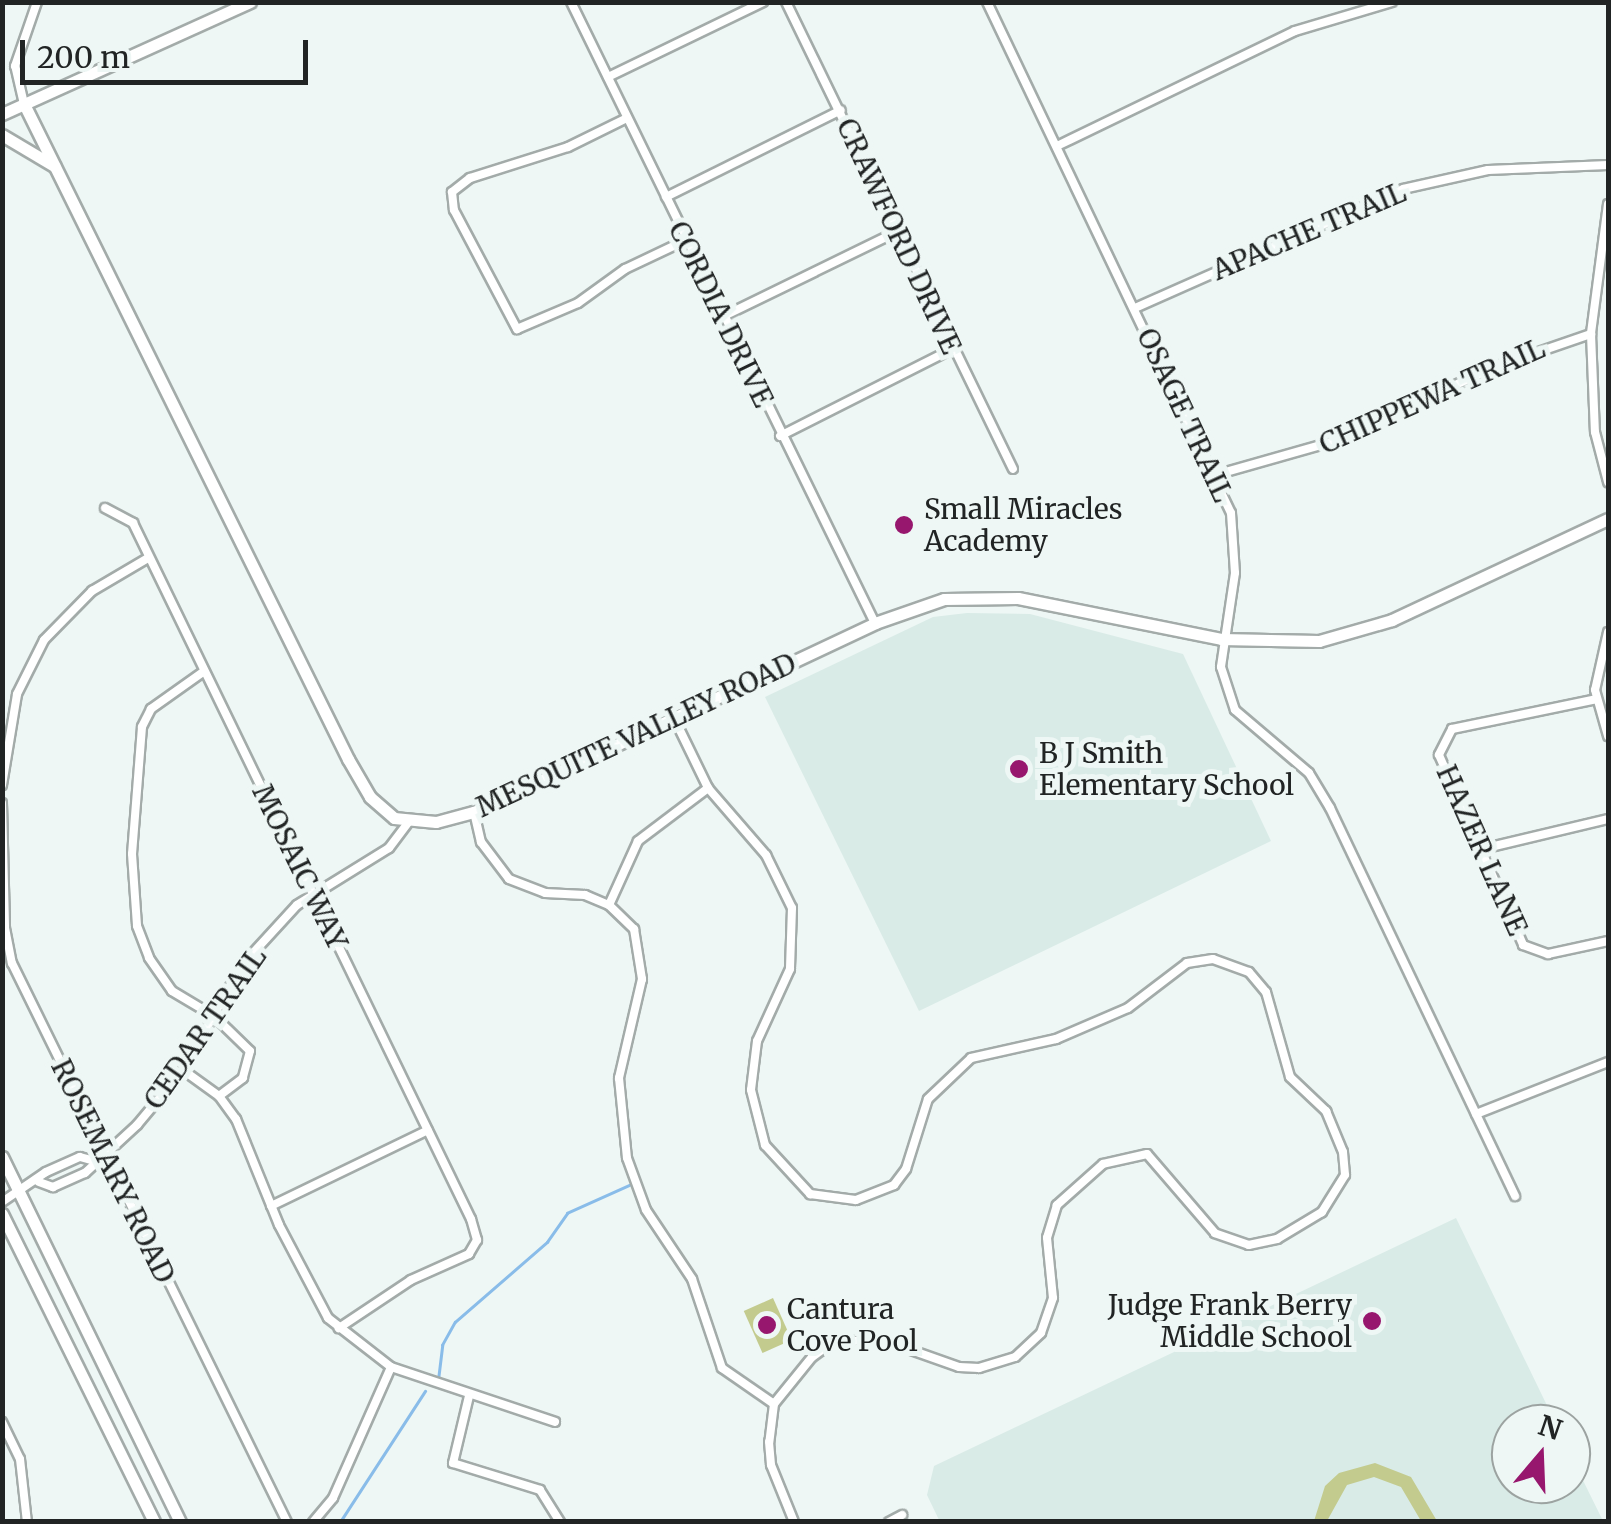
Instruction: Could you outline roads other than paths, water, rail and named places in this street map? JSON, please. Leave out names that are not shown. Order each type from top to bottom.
[{"type":"street","points":[[37,2],[15,66],[24,104],[348,760],[380,808],[409,821]]},
{"type":"street","points":[[2,114],[250,2]]},
{"type":"street","name":"CORDIA DRIVE","points":[[572,2],[780,436],[876,623]]},
{"type":"street","points":[[608,77],[763,2]]},
{"type":"street","name":"CRAWFORD DRIVE","points":[[786,2],[1013,468]]},
{"type":"street","name":"OSAGE TRAIL","points":[[988,2],[1230,513],[1235,551],[1220,666],[1235,710],[1309,773],[1330,808],[1515,1196]]},
{"type":"street","points":[[1057,146],[1295,32],[1392,2]]},
{"type":"street","points":[[666,198],[841,110]]},
{"type":"street","points":[[627,118],[568,147],[470,178],[452,192],[454,210],[517,328],[578,303],[620,272],[686,240]]},
{"type":"street","points":[[2,135],[30,146],[61,174]]},
{"type":"street","name":"APACHE TRAIL","points":[[1135,308],[1404,189],[1488,170],[1608,164]]},
{"type":"street","points":[[1608,204],[1590,334],[1596,432],[1608,482]]},
{"type":"street","points":[[722,317],[898,231]]},
{"type":"street","name":"CHIPPEWA TRAIL","points":[[1215,475],[1332,442],[1492,368],[1590,334]]},
{"type":"street","points":[[780,436],[952,349]]},
{"type":"street","name":"MOSAIC WAY","points":[[106,508],[133,523],[428,1130],[476,1240],[468,1254],[398,1288],[338,1328]]},
{"type":"street","name":"MESQUITE VALLEY ROAD","points":[[409,821],[474,812],[876,623],[944,599],[1018,598],[1221,639],[1292,644],[1365,630],[1608,519]]},
{"type":"street","points":[[2,785],[17,694],[44,640],[92,591],[148,558]]},
{"type":"street","points":[[1608,632],[1597,660],[1596,699],[1608,736]]},
{"type":"street","points":[[203,672],[151,709],[142,727],[132,854],[136,926],[149,958],[172,992],[214,1016],[250,1051],[243,1078],[219,1096]]},
{"type":"street","name":"HAZER LANE","points":[[1596,699],[1452,729],[1442,743],[1448,784],[1482,849],[1523,945],[1534,953],[1608,940]]},
{"type":"street","points":[[675,720],[708,788],[766,855],[792,908],[790,969],[757,1042],[751,1090],[766,1145],[810,1194],[856,1200],[894,1184],[906,1169],[928,1099],[971,1058],[1056,1039],[1128,1008],[1187,963],[1213,959],[1249,972],[1266,992],[1290,1077],[1326,1111],[1343,1152],[1345,1175],[1322,1212],[1278,1239],[1249,1245],[1215,1233],[1146,1154],[1103,1164],[1057,1205],[1047,1238],[1054,1298],[1040,1333],[1014,1356],[979,1368],[959,1367],[900,1343],[852,1339],[812,1357],[774,1404],[770,1465],[794,1522]]},
{"type":"street","points":[[610,905],[638,841],[708,788]]},
{"type":"street","name":"ROSEMARY ROAD","points":[[2,803],[5,928],[12,964],[287,1522]]},
{"type":"street","points":[[474,812],[481,842],[509,879],[610,905],[634,929],[641,950],[642,979],[619,1078],[627,1158],[646,1210],[692,1279],[722,1368],[774,1404]]},
{"type":"street","points":[[1482,849],[1608,818]]},
{"type":"street","name":"CEDAR TRAIL","points":[[39,1182],[53,1187],[85,1173],[91,1160],[137,1125],[183,1070],[242,966],[313,892],[389,848],[409,821]]},
{"type":"street","points":[[1476,1114],[1608,1062]]},
{"type":"street","points":[[183,1070],[219,1096],[236,1119],[306,1279],[338,1328],[391,1367],[555,1422]]},
{"type":"street","points":[[271,1206],[428,1130]]},
{"type":"street","points":[[2,1157],[180,1522]]},
{"type":"street","name":"CEDAR TRAIL","points":[[2,1202],[80,1157],[91,1160]]},
{"type":"street","points":[[2,1214],[154,1522]]},
{"type":"street","points":[[313,1522],[333,1498],[391,1367]]},
{"type":"street","points":[[470,1396],[453,1464],[540,1490],[560,1522]]},
{"type":"street","points":[[2,1422],[20,1459],[27,1522]]},
{"type":"street","points":[[889,1522],[902,1515]]},
{"type":"waterway","points":[[438,1380],[442,1345],[455,1322],[547,1242],[567,1213],[629,1185]]},
{"type":"waterway","points":[[340,1522],[425,1391]]},
{"type":"place","name":"Small Miracles Academy","points":[[904,525]]},
{"type":"place","name":"B J Smith Elementary School","points":[[1019,769]]},
{"type":"place","name":"Judge Frank Berry Middle School","points":[[1372,1321]]},
{"type":"place","name":"Cantura Cove Pool","points":[[767,1325]]}]
